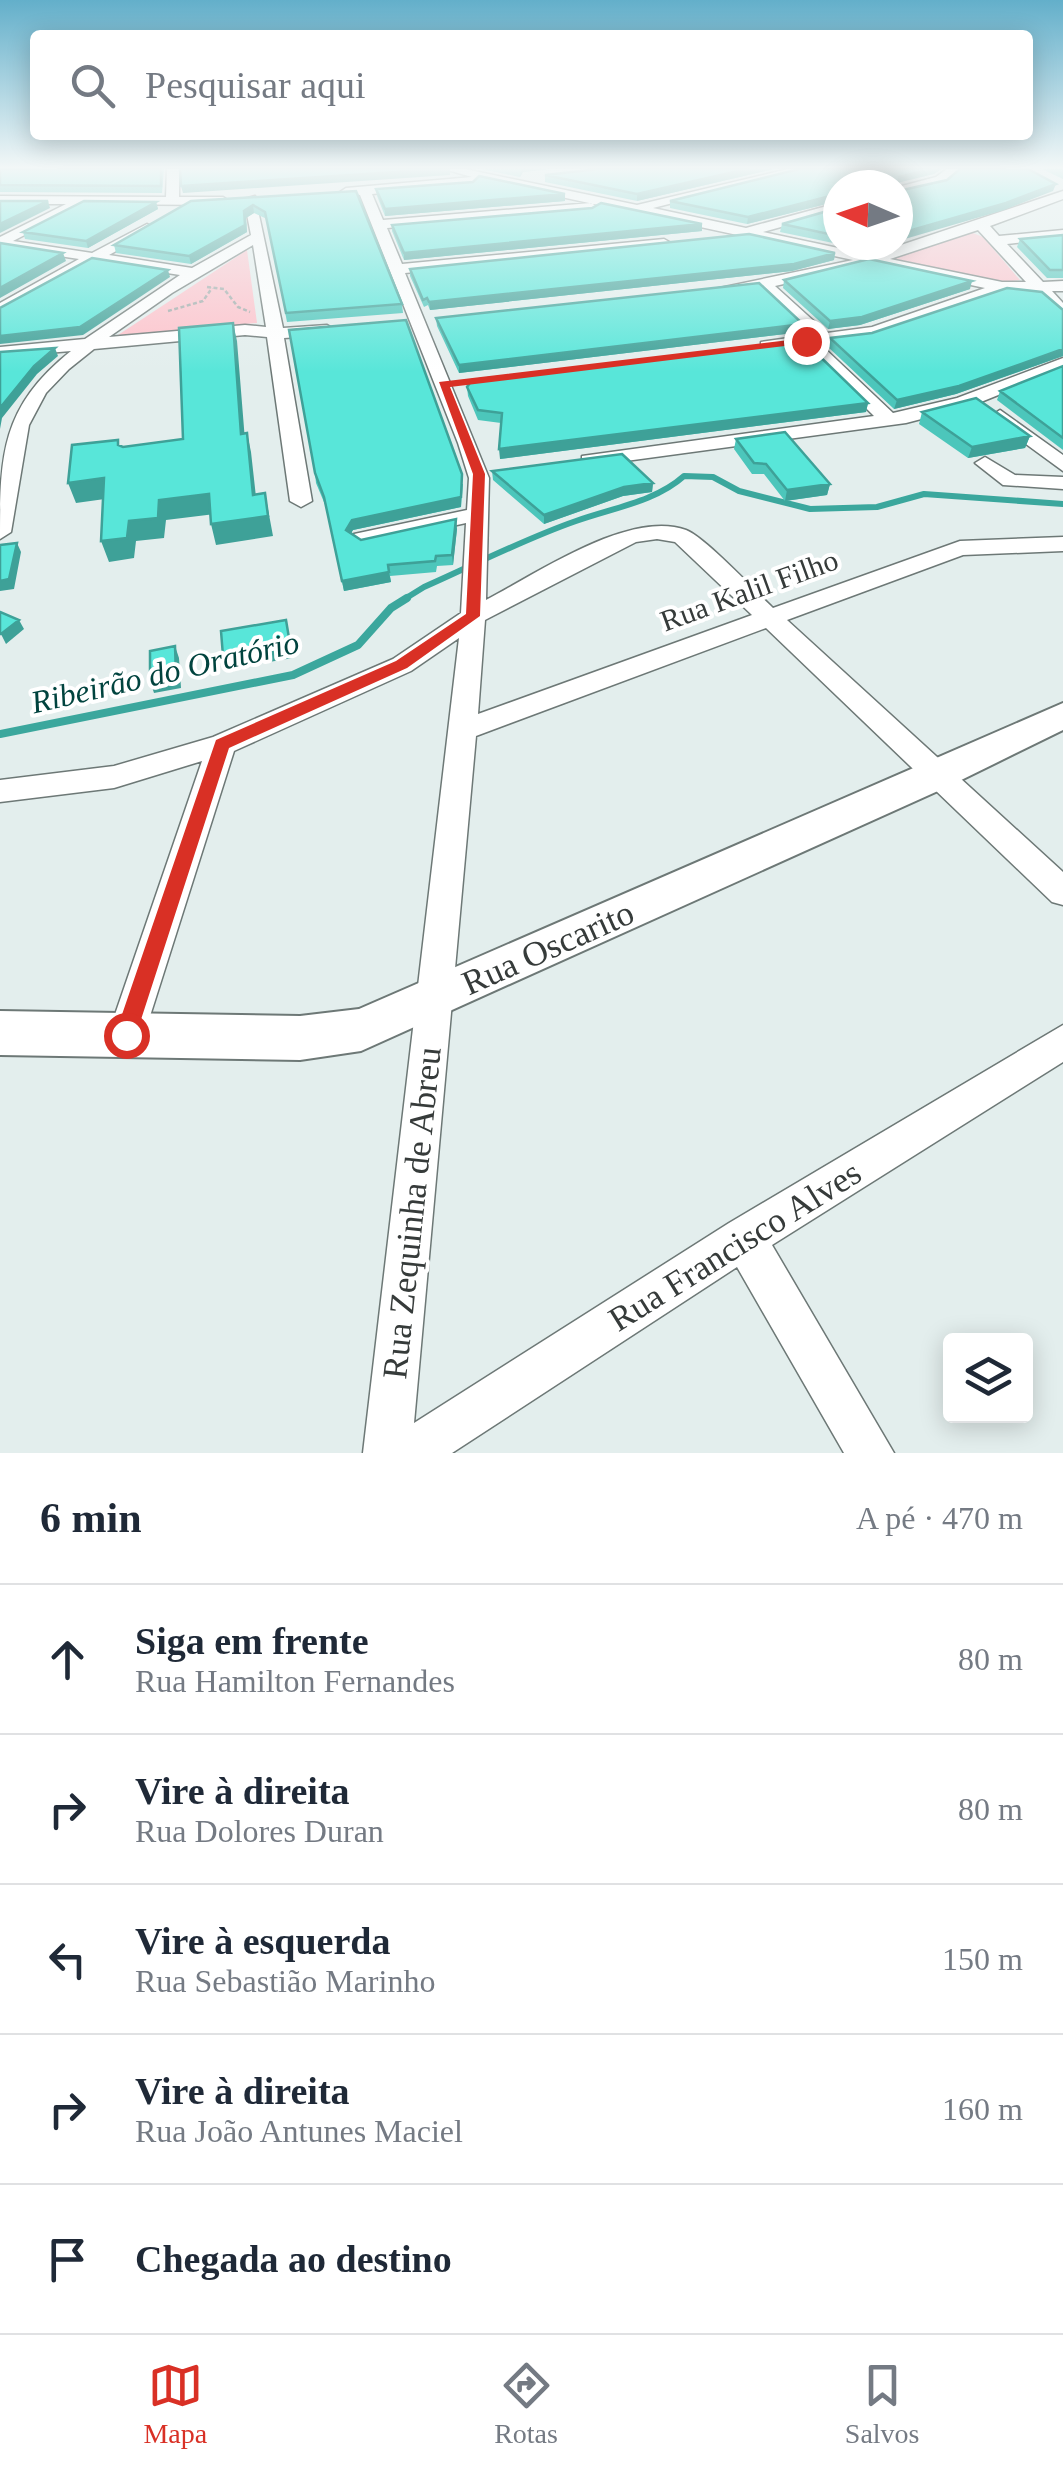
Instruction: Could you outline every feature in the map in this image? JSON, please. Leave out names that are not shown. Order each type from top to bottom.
[{"type":"main road","name":"Rua Oscarito","points":[[2,1037],[300,1038],[387,1022],[936,776],[1063,715]]},
{"type":"street","points":[[0,309],[131,237]]},
{"type":"street","points":[[0,532],[3,500],[24,415],[59,368],[257,237]]},
{"type":"street","points":[[258,237],[302,500]]},
{"type":"street","points":[[383,237],[397,269],[409,321],[443,384],[478,472],[502,472]]},
{"type":"street","points":[[694,240],[716,237]]},
{"type":"street","points":[[771,237],[823,248]]},
{"type":"street","points":[[913,245],[941,237]]},
{"type":"street","points":[[991,237],[1063,312]]},
{"type":"street","points":[[995,241],[1036,237]]},
{"type":"street","points":[[397,269],[675,242]]},
{"type":"street","points":[[0,243],[198,273]]},
{"type":"street","points":[[711,290],[764,284],[862,260]]},
{"type":"street","points":[[879,260],[1002,287],[1063,286]]},
{"type":"street","points":[[764,284],[888,420]]},
{"type":"street","points":[[747,348],[891,328],[1002,287]]},
{"type":"street","points":[[409,321],[437,318]]},
{"type":"street","points":[[0,352],[274,324],[346,328]]},
{"type":"street","points":[[576,462],[888,420],[975,397],[1063,363]]},
{"type":"street","points":[[443,384],[462,382]]},
{"type":"street","points":[[975,397],[1063,466]]},
{"type":"street","points":[[0,418],[24,415]]},
{"type":"street","points":[[985,462],[1010,480],[1063,482]]},
{"type":"street","name":"Rua Zequinha de Abreu","points":[[387,1453],[463,730],[476,562],[478,472]]},
{"type":"street","points":[[362,539],[477,514]]},
{"type":"street","points":[[0,792],[114,776],[222,745],[402,664],[473,605],[630,536],[657,532],[682,536],[1063,892]]},
{"type":"street","name":"Rua Kalil Filho","points":[[463,730],[960,548],[1063,544]]},
{"type":"street","points":[[126,1035],[222,745]]},
{"type":"street","name":"Rua Francisco Alves","points":[[408,1453],[744,1238],[1063,1042]]},
{"type":"street","points":[[744,1238],[870,1453]]},
{"type":"path","points":[[179,286],[226,286],[245,311],[274,324]]},
{"type":"shaded area","points":[[953,237],[983,237],[1020,280],[1005,282],[900,260],[913,260],[913,250]]},
{"type":"shaded area","points":[[247,250],[257,323],[115,337]]},
{"type":"building","points":[[57,237],[94,237],[86,241]]},
{"type":"building","points":[[128,237],[224,237],[189,256],[114,245]]},
{"type":"building","points":[[270,237],[375,237],[402,304],[286,313]]},
{"type":"building","points":[[397,237],[570,237],[404,253]]},
{"type":"building","points":[[722,237],[762,237],[823,250],[823,256],[794,264],[423,300],[410,269]]},
{"type":"building","points":[[1063,237],[1063,270],[1050,270],[1020,239]]},
{"type":"building","points":[[0,243],[63,253],[0,288]]},
{"type":"building","points":[[92,258],[168,270],[80,327],[0,336],[0,308]]},
{"type":"building","points":[[874,260],[972,281],[862,317],[830,321],[784,280]]},
{"type":"building","points":[[759,283],[803,324],[459,365],[436,318]]},
{"type":"building","points":[[1007,288],[1042,292],[1063,310],[1063,349],[959,386],[897,400],[830,338],[872,333]]},
{"type":"building","points":[[406,320],[462,474],[461,497],[352,520],[346,530],[361,540],[456,519],[452,555],[436,556],[435,561],[388,565],[389,572],[342,581],[315,473],[289,330]]},
{"type":"building","points":[[233,323],[241,434],[247,433],[253,495],[265,493],[268,516],[211,524],[209,494],[159,500],[158,518],[129,521],[127,538],[101,541],[104,478],[68,483],[72,445],[118,440],[123,447],[183,439],[179,328]]},
{"type":"building","points":[[804,341],[868,403],[499,449],[502,413],[478,410],[467,387],[472,380]]},
{"type":"building","points":[[55,348],[34,366],[0,408],[0,352]]},
{"type":"building","points":[[1063,366],[1063,438],[1000,391]]},
{"type":"building","points":[[976,398],[1030,436],[972,447],[922,412]]},
{"type":"building","points":[[785,432],[830,484],[787,490],[766,464],[754,463],[736,439]]},
{"type":"building","points":[[622,454],[653,483],[624,487],[544,515],[492,471]]},
{"type":"building","points":[[17,543],[9,579],[0,581],[0,545]]},
{"type":"building","points":[[0,612],[19,620],[1,634],[0,634]]},
{"type":"building","points":[[286,620],[290,644],[223,656],[221,631]]},
{"type":"building","points":[[175,646],[176,676],[150,681],[150,651]]},
{"type":"waterway","name":"Ribeirão do Oratório","points":[[403,600],[537,536],[647,498],[684,476],[713,477],[739,491],[810,509],[877,507],[924,494],[1063,504]]},
{"type":"waterway","name":"Ribeirão do Oratório","points":[[0,734],[293,675],[358,645],[391,608],[407,598]]},
{"type":"route","points":[[126,1035],[222,745],[402,664],[473,616],[479,474],[443,384],[806,341]]}]
